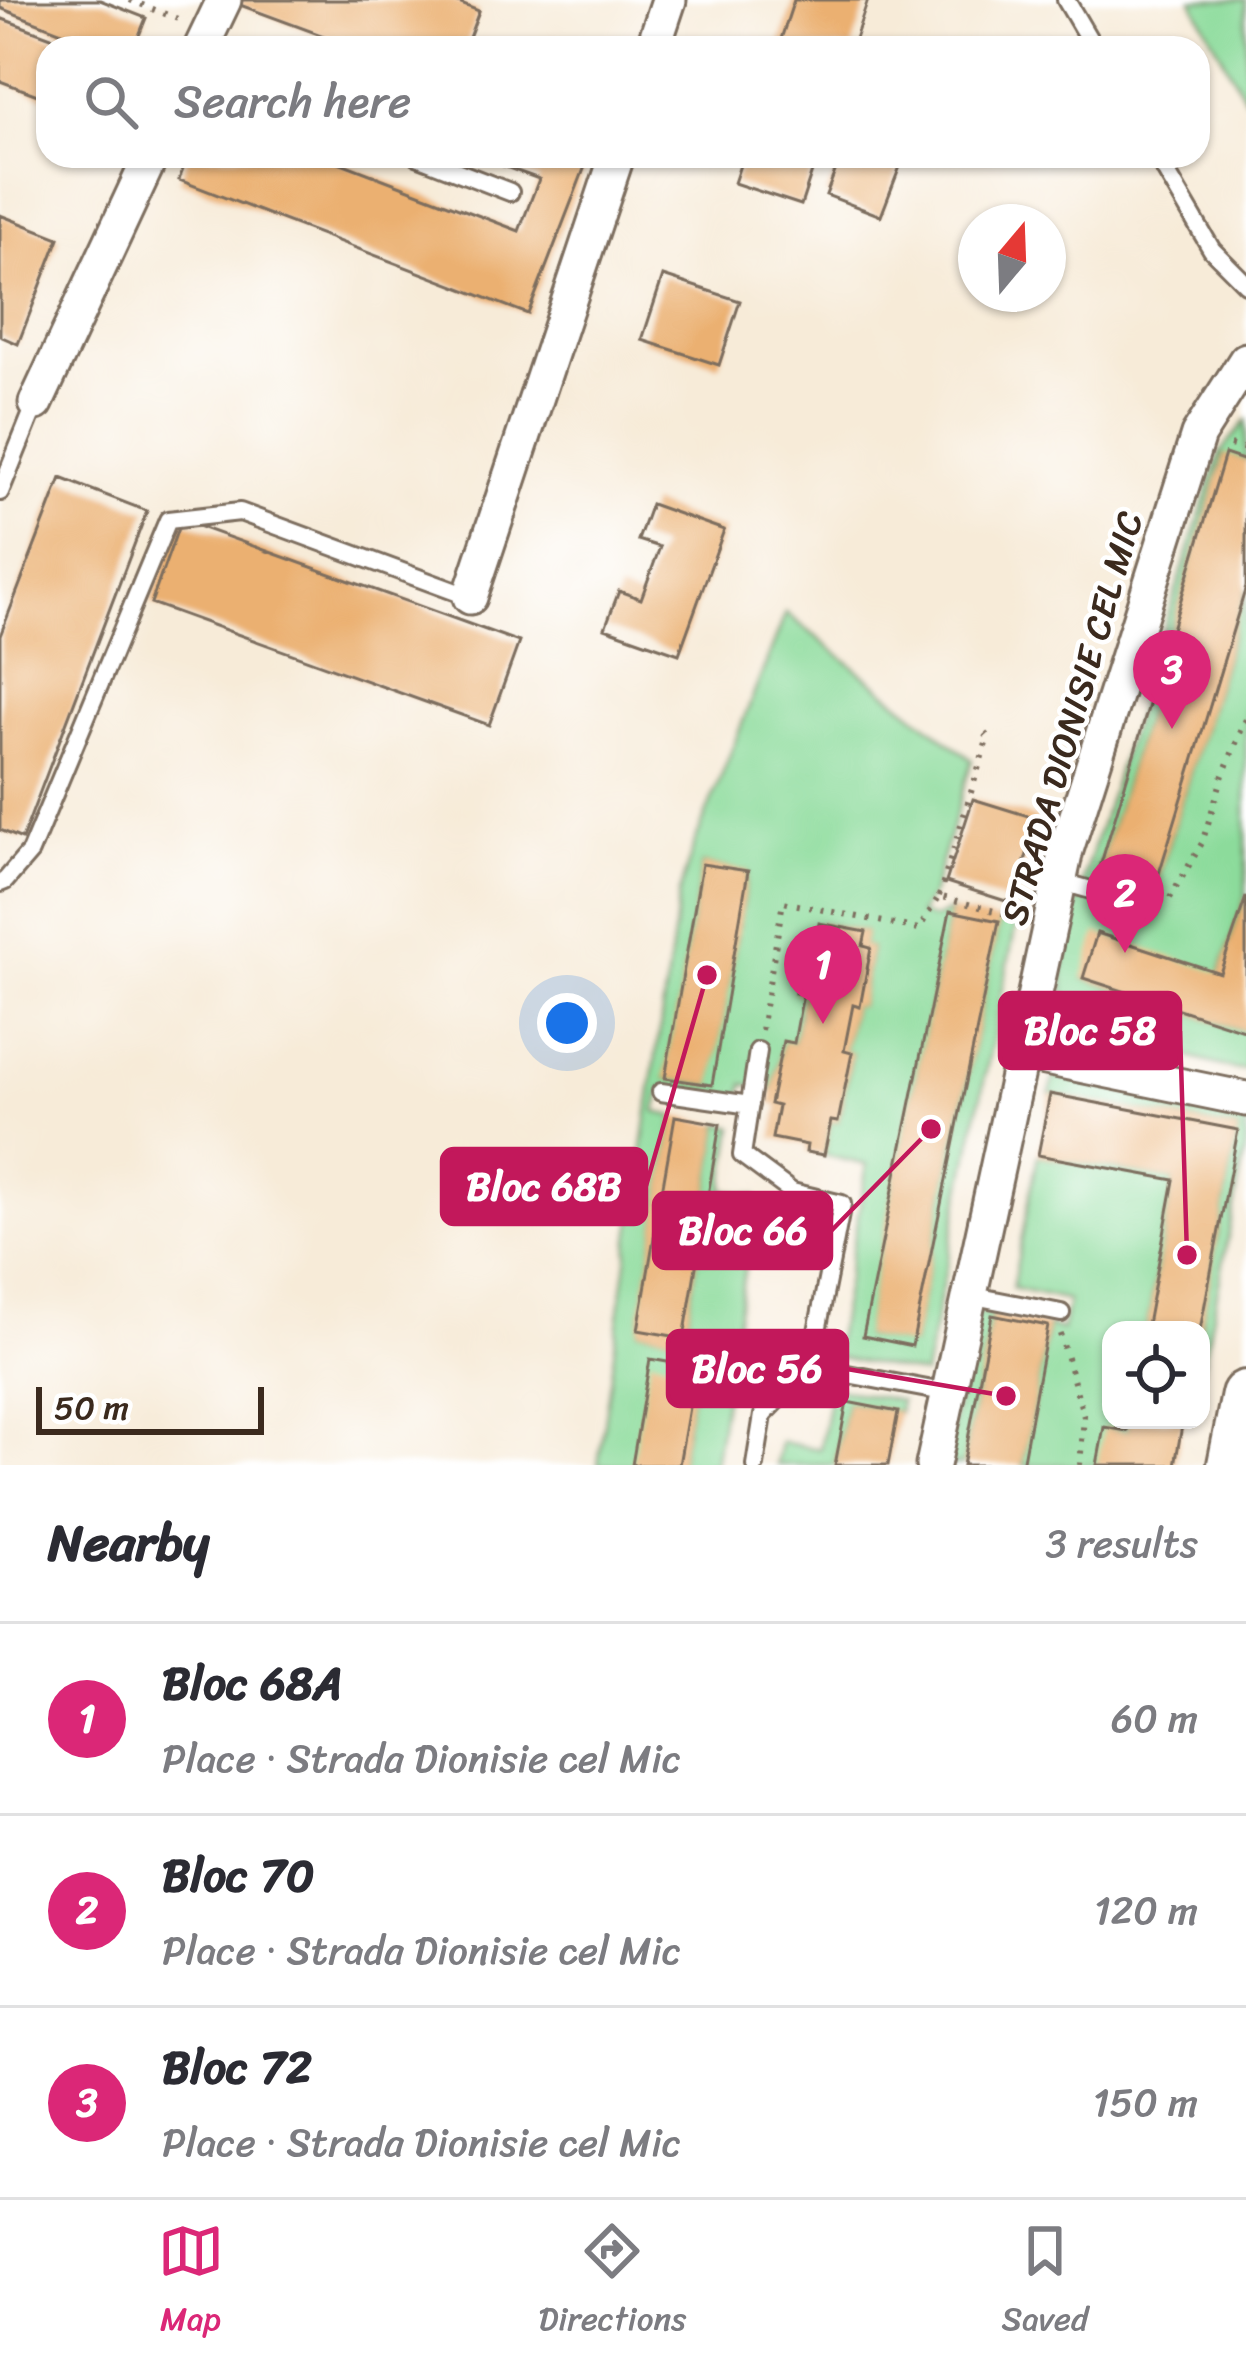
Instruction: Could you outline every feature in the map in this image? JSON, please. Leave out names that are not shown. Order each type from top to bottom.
[{"type":"main road","points":[[1232,1465],[1246,1395]]},
{"type":"street","points":[[657,36],[669,0]]},
{"type":"street","points":[[37,403],[146,168]]},
{"type":"street","points":[[470,597],[613,168]]},
{"type":"street","name":"STRADA DIONISIE CEL MIC","points":[[933,1465],[1066,850],[1198,435],[1246,360]]},
{"type":"street","points":[[1021,1053],[1246,1099]]},
{"type":"lane","points":[[1066,0],[1087,36]]},
{"type":"lane","points":[[448,168],[510,192]]},
{"type":"lane","points":[[1163,168],[1212,250],[1246,284]]},
{"type":"lane","points":[[0,492],[37,403]]},
{"type":"lane","points":[[0,883],[29,852],[168,520],[239,512],[470,597]]},
{"type":"lane","points":[[1059,881],[1151,907]]},
{"type":"lane","points":[[755,1465],[763,1414],[810,1367],[842,1204],[792,1192],[742,1155],[758,1051]]},
{"type":"lane","points":[[661,1092],[749,1105]]},
{"type":"lane","points":[[969,1295],[1061,1312]]},
{"type":"lane","points":[[810,1367],[949,1393]]},
{"type":"path","points":[[130,0],[212,26]]},
{"type":"path","points":[[1151,907],[1169,900],[1202,843],[1246,719]]},
{"type":"path","points":[[758,1051],[783,902],[919,929],[939,896],[988,737],[980,727]]},
{"type":"path","points":[[939,896],[1049,926]]},
{"type":"path","points":[[1061,1312],[1060,1338],[1084,1417],[1080,1465]]},
{"type":"green space","points":[[1192,0],[1246,0],[1246,100]]},
{"type":"green space","points":[[1246,421],[1246,461],[1224,455],[1099,869],[1156,886],[1246,588],[1246,894],[1220,973],[1083,978],[1246,1031],[1246,1069],[1237,1070],[1072,1014],[1063,971],[1084,876],[1220,453]]},
{"type":"green space","points":[[786,613],[972,760],[932,893],[919,914],[933,919],[950,911],[864,1336],[912,1345],[999,921],[1016,925],[924,1375],[833,1356],[867,1165],[824,1155],[831,1121],[838,1122],[852,1054],[844,1051],[853,1005],[860,1006],[871,949],[863,946],[865,932],[820,923],[816,939],[805,938],[795,992],[803,994],[794,1043],[783,1042],[773,1090],[744,1084],[740,1100],[662,1088],[656,1112],[675,1116],[639,1330],[684,1337],[720,1124],[734,1127],[724,1189],[756,1196],[714,1465],[679,1465],[696,1368],[632,1465],[598,1465],[679,893]],"holes":[[[702,864],[748,872],[711,1085],[666,1078]]]},
{"type":"green space","points":[[1054,1076],[1246,1120],[1246,1146],[1210,1329],[1210,1321],[1202,1321],[1238,1130],[1050,1094]]},
{"type":"green space","points":[[1038,1155],[1174,1180],[1148,1321],[1102,1321],[1102,1429],[1127,1429],[1097,1465],[1022,1465],[1048,1326],[1062,1330],[1068,1301],[1012,1288]]},
{"type":"green space","points":[[974,1313],[992,1315],[963,1465],[945,1465]]},
{"type":"green space","points":[[831,1387],[900,1401],[898,1412],[847,1402],[835,1465],[776,1465],[780,1442],[820,1449]]},
{"type":"building","points":[[0,0],[100,0],[146,18],[139,36],[72,36],[0,8]]},
{"type":"building","points":[[241,0],[451,0],[479,11],[470,36],[324,36],[240,5]]},
{"type":"building","points":[[794,0],[868,0],[856,36],[782,36]]},
{"type":"building","points":[[0,18],[49,36],[36,36],[36,94],[0,81]]},
{"type":"building","points":[[184,168],[354,168],[519,231],[539,179],[508,168],[584,168],[528,314],[179,180]]},
{"type":"building","points":[[739,168],[813,168],[801,205],[734,183]]},
{"type":"building","points":[[836,168],[899,168],[881,216],[826,195]]},
{"type":"building","points":[[0,215],[59,238],[18,344],[0,336]]},
{"type":"building","points":[[663,276],[740,301],[719,365],[642,340]]},
{"type":"building","points":[[1225,454],[1246,461],[1246,587],[1155,887],[1099,870]]},
{"type":"building","points":[[61,478],[147,511],[22,839],[0,830],[0,636]]},
{"type":"building","points":[[651,504],[724,530],[679,654],[605,628],[619,591],[641,599],[660,547],[638,540]]},
{"type":"building","points":[[181,520],[519,642],[489,725],[151,603]]},
{"type":"building","points":[[973,799],[1038,819],[1012,903],[946,882]]},
{"type":"building","points":[[702,864],[748,871],[712,1085],[665,1078]]},
{"type":"building","points":[[1246,897],[1246,1031],[1083,978],[1097,933],[1220,973]]},
{"type":"building","points":[[950,911],[999,921],[912,1346],[863,1336]]},
{"type":"building","points":[[819,923],[866,932],[863,946],[871,948],[860,1007],[853,1005],[844,1051],[852,1053],[838,1122],[831,1121],[824,1155],[806,1152],[807,1145],[772,1138],[778,1106],[770,1104],[783,1041],[794,1043],[803,994],[795,993],[805,937],[816,939]]},
{"type":"building","points":[[1050,1094],[1238,1130],[1202,1321],[1148,1321],[1174,1180],[1038,1155]]},
{"type":"building","points":[[675,1116],[720,1124],[684,1338],[638,1330]]},
{"type":"building","points":[[992,1315],[1048,1326],[1022,1465],[963,1465]]},
{"type":"building","points":[[650,1359],[696,1367],[679,1465],[632,1465]]},
{"type":"building","points":[[847,1402],[898,1412],[888,1465],[835,1465]]},
{"type":"building","points":[[1104,1429],[1181,1429],[1175,1465],[1097,1465]]},
{"type":"place","name":"Bloc 72","points":[[1172,729]]},
{"type":"place","name":"Bloc 70","points":[[1125,953]]},
{"type":"place","name":"Bloc 68B","points":[[707,975]]},
{"type":"place","name":"Bloc 68A","points":[[823,1024]]},
{"type":"place","name":"Bloc 66","points":[[931,1129]]},
{"type":"place","name":"Bloc 58","points":[[1187,1255]]},
{"type":"place","name":"Bloc 56","points":[[1006,1396]]}]
